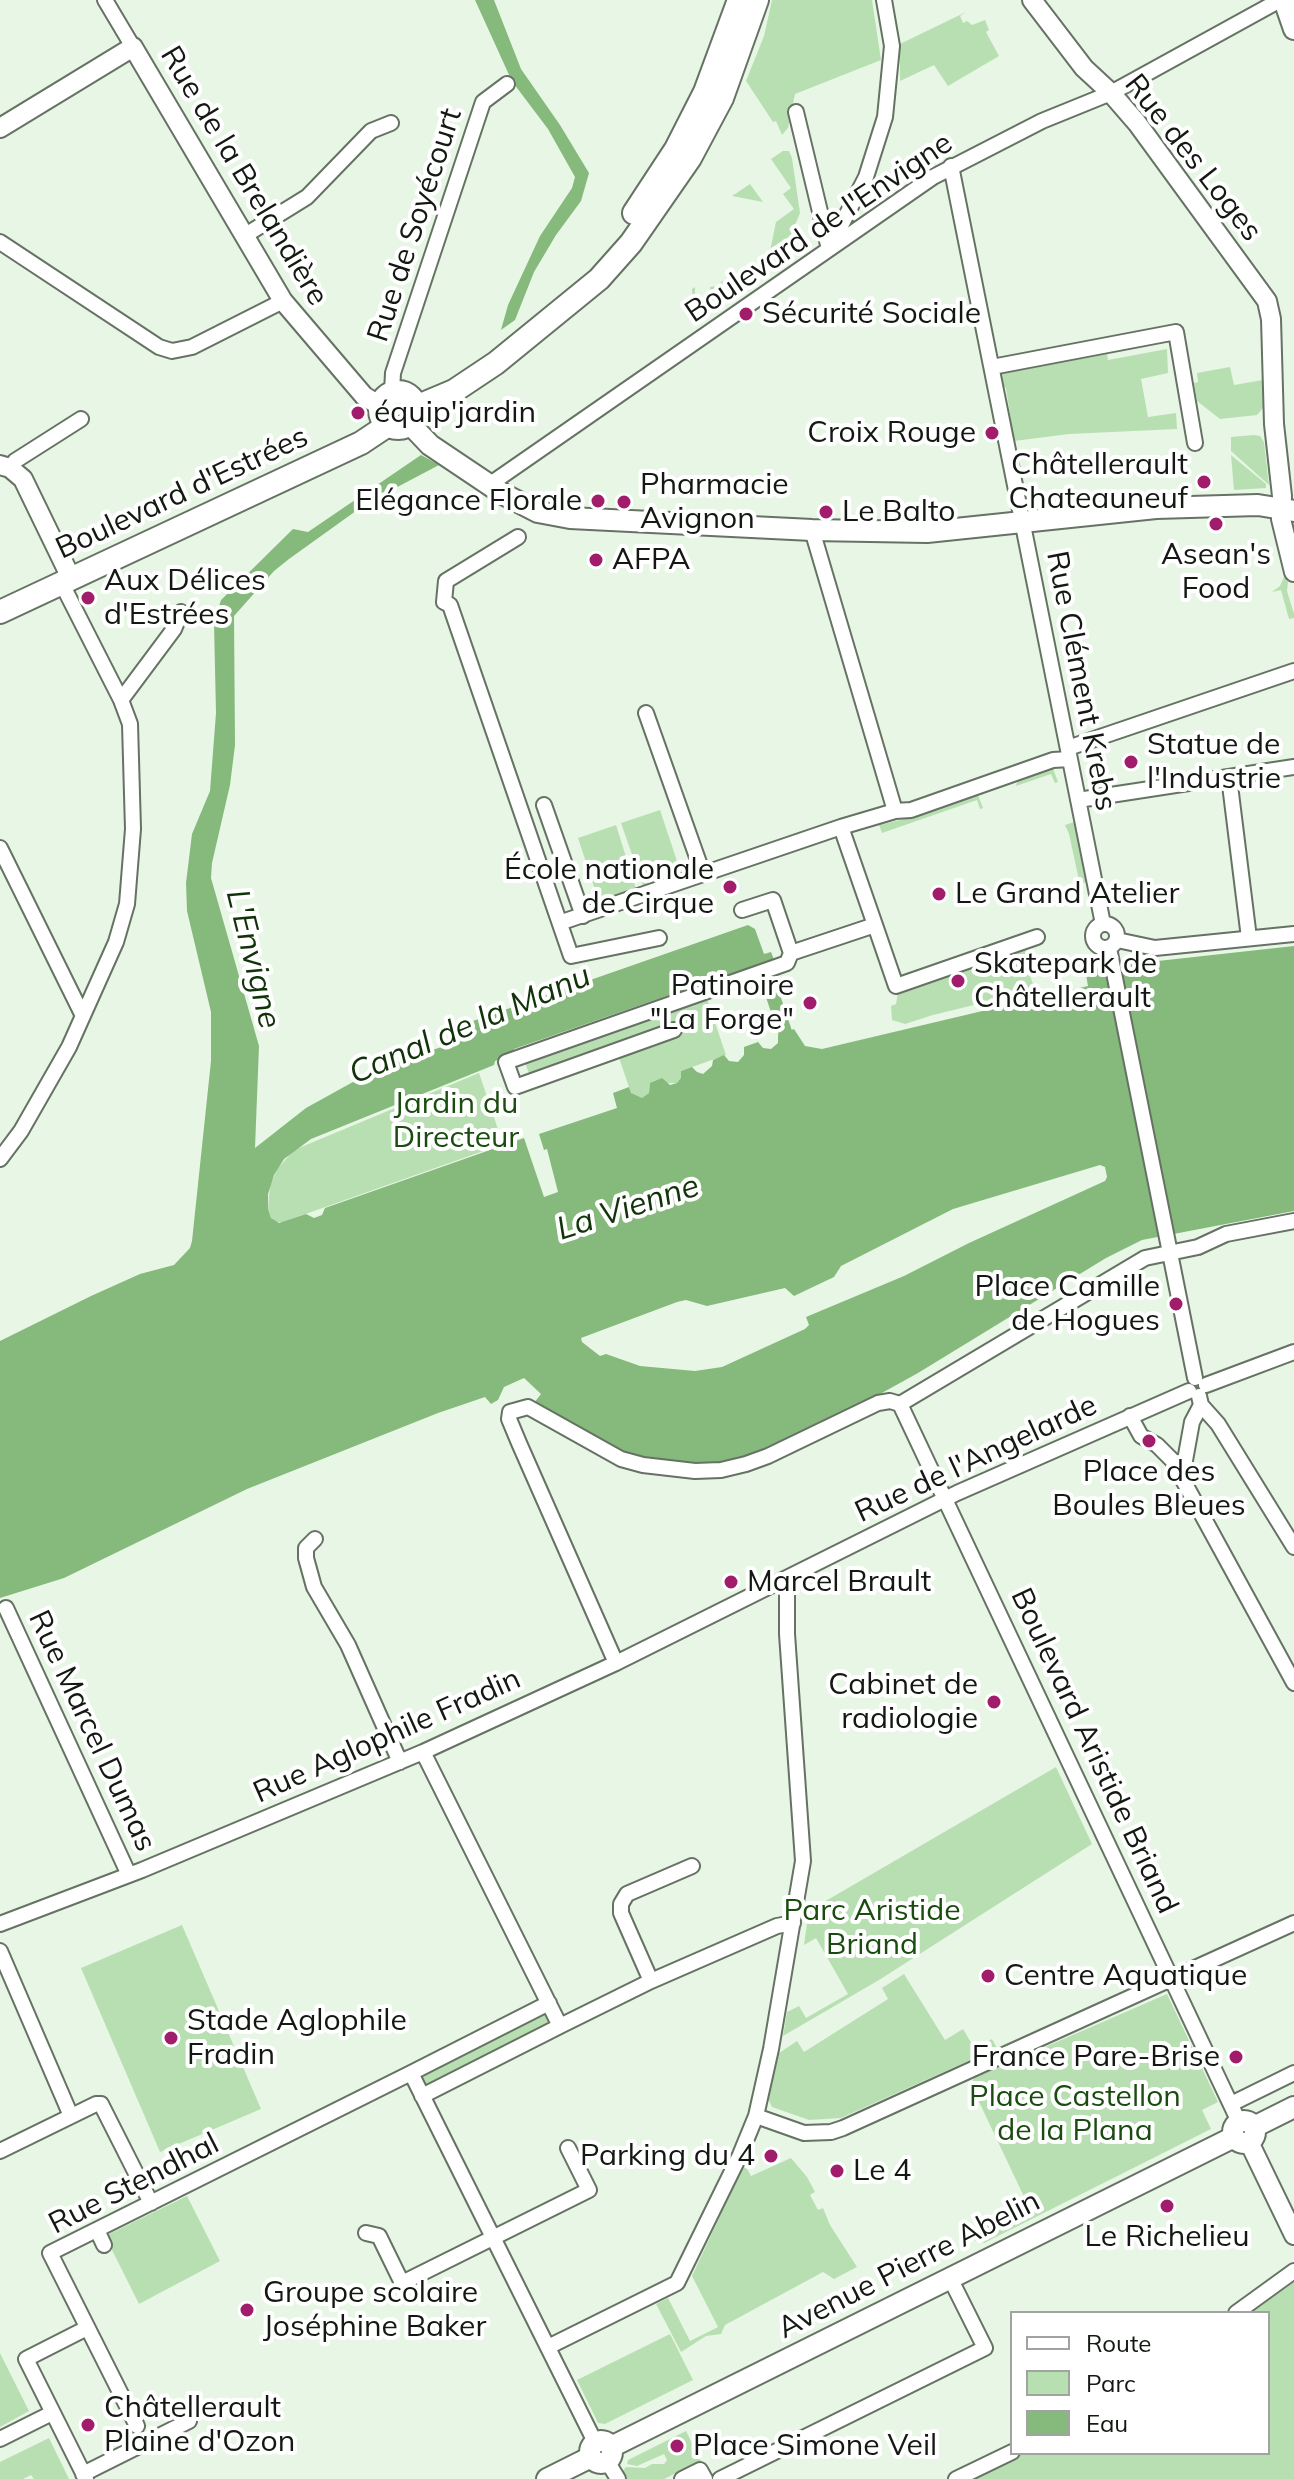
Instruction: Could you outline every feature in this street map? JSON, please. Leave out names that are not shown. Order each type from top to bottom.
[{"type":"main road","points":[[564,307],[648,194],[676,149],[718,63],[739,0]]},
{"type":"main road","points":[[564,307],[599,279],[631,243],[690,158],[722,98],[757,0]]},
{"type":"main road","points":[[1282,0],[1294,29]]},
{"type":"main road","name":"Boulevard d'Estrées","points":[[0,612],[361,443],[397,411],[473,380],[564,307]]},
{"type":"main road","points":[[397,411],[430,445],[524,506],[550,515],[812,530],[927,532],[1156,508],[1258,505],[1287,510]]},
{"type":"main road","name":"Avenue Pierre Abelin","points":[[547,2479],[950,2278],[1241,2127],[1294,2107]]},
{"type":"street","name":"Rue de la Brelandière","points":[[105,0],[283,301],[364,396],[397,411]]},
{"type":"street","points":[[829,250],[866,177],[885,117],[892,46],[884,0]]},
{"type":"street","name":"Rue des Loges","points":[[1032,0],[1084,68],[1137,123],[1267,301],[1270,310],[1274,424],[1282,496],[1287,510],[1285,537],[1294,572]]},
{"type":"street","name":"Boulevard de l'Envigne","points":[[489,485],[951,166],[1042,121],[1111,93],[1282,0]]},
{"type":"street","points":[[0,128],[133,47]]},
{"type":"street","name":"Rue de Soyécourt","points":[[397,411],[393,373],[483,102],[507,84]]},
{"type":"street","points":[[796,112],[829,250]]},
{"type":"street","points":[[244,236],[307,197],[371,131],[391,123]]},
{"type":"street","name":"Rue Clément Krebs","points":[[951,166],[1103,924],[1094,931],[1093,939],[1097,946],[1112,950]]},
{"type":"street","points":[[0,242],[159,347],[172,351],[192,347],[283,301]]},
{"type":"street","points":[[992,367],[1176,332],[1195,443]]},
{"type":"street","points":[[0,1159],[21,1131],[69,1047],[116,942],[127,904],[133,829],[130,724],[28,487],[23,479],[5,467],[81,419]]},
{"type":"street","points":[[812,530],[895,811]]},
{"type":"street","points":[[518,537],[446,581],[444,602],[450,605],[571,956],[659,938]]},
{"type":"street","points":[[121,700],[174,629],[181,612]]},
{"type":"street","points":[[565,921],[841,827],[895,811],[911,810],[1294,671]]},
{"type":"street","points":[[646,713],[703,874]]},
{"type":"street","points":[[1078,800],[1294,767]]},
{"type":"street","points":[[1229,777],[1249,938]]},
{"type":"street","points":[[544,805],[583,916]]},
{"type":"street","points":[[841,827],[896,986],[1037,937]]},
{"type":"street","points":[[0,848],[4,867],[83,1016]]},
{"type":"street","points":[[674,1030],[515,1087],[506,1062],[787,963],[791,953],[773,900],[742,910]]},
{"type":"street","points":[[1103,924],[1115,928],[1112,950],[1198,1391],[1294,1547]]},
{"type":"street","points":[[791,953],[875,925]]},
{"type":"street","points":[[1112,950],[1294,934]]},
{"type":"street","points":[[616,1663],[519,1443],[509,1419],[510,1412],[528,1407],[621,1459],[668,1469],[721,1470],[768,1456],[878,1403],[890,1401],[900,1404],[1136,1263],[1198,1247],[1226,1234],[1294,1221]]},
{"type":"street","name":"Rue de l'Angelarde","points":[[787,1578],[943,1499],[1130,1416],[1294,1352]]},
{"type":"street","points":[[1175,1465],[1184,1466],[1198,1391]]},
{"type":"street","name":"Boulevard Aristide Briand","points":[[900,1404],[1294,2235]]},
{"type":"street","points":[[1130,1416],[1141,1436],[1157,1445],[1175,1465],[1294,1683]]},
{"type":"street","points":[[315,1539],[306,1548],[314,1587],[348,1645],[400,1762]]},
{"type":"street","points":[[548,2347],[677,2283],[756,2116],[771,2049],[803,1861],[787,1634],[787,1578]]},
{"type":"street","name":"Rue Aglophile Fradin","points":[[0,1924],[129,1875],[423,1752],[616,1663],[787,1578]]},
{"type":"street","name":"Rue Marcel Dumas","points":[[6,1608],[129,1875]]},
{"type":"street","points":[[423,1752],[560,2026]]},
{"type":"street","points":[[651,1981],[621,1913],[621,1904],[627,1894],[692,1866]]},
{"type":"street","points":[[422,2096],[651,1981],[777,1926],[793,1923]]},
{"type":"street","points":[[756,2116],[804,2133],[831,2132],[843,2128],[1294,1923]]},
{"type":"street","points":[[0,1951],[71,2116]]},
{"type":"street","name":"Rue Stendhal","points":[[137,2426],[50,2253],[549,2003]]},
{"type":"street","points":[[411,2073],[601,2452],[618,2479]]},
{"type":"street","points":[[1241,2127],[1294,2073]]},
{"type":"street","points":[[0,2151],[96,2104],[104,2107],[151,2203]]},
{"type":"street","points":[[366,2233],[379,2236],[402,2283],[589,2190],[568,2148]]},
{"type":"street","points":[[97,2230],[104,2245]]},
{"type":"street","points":[[1239,2311],[1294,2271]]},
{"type":"street","points":[[720,2479],[985,2348],[950,2278]]},
{"type":"street","points":[[87,2328],[26,2359],[85,2477],[189,2421]]},
{"type":"street","points":[[0,2439],[52,2413]]},
{"type":"street","points":[[956,2479],[1010,2453]]},
{"type":"street","points":[[682,2479],[702,2474]]},
{"type":"green space","points":[[772,0],[872,0],[881,60],[795,94],[788,128],[782,135],[776,121],[773,122],[746,81],[764,36]]},
{"type":"green space","points":[[966,12],[960,16],[963,23],[967,21],[972,25],[985,20],[989,30],[986,32],[999,56],[948,86],[934,65],[900,81],[900,44]]},
{"type":"green space","points":[[783,151],[789,151],[792,158],[800,213],[785,249],[768,261],[776,222],[794,209],[783,194],[791,188],[771,159]]},
{"type":"green space","points":[[750,184],[763,202],[732,196]]},
{"type":"green space","points":[[729,276],[741,280],[694,313],[692,289],[695,287],[695,297],[711,296],[710,287]]},
{"type":"green space","points":[[1167,349],[1168,373],[1141,379],[1148,417],[1176,413],[1177,429],[1069,434],[1014,441],[1006,388],[1002,385],[1000,374],[1107,354],[1108,360]]},
{"type":"green space","points":[[1230,367],[1234,385],[1263,380],[1264,407],[1257,415],[1220,419],[1197,401],[1194,383],[1198,382],[1197,373]]},
{"type":"green space","points":[[1260,436],[1264,442],[1269,485],[1231,451],[1231,437]]},
{"type":"green space","points":[[1231,455],[1266,484],[1266,488],[1234,490]]},
{"type":"green space","points":[[1284,577],[1288,582],[1287,591],[1294,614],[1294,618],[1289,619],[1281,590],[1272,592],[1280,586]]},
{"type":"green space","points":[[1052,766],[1058,782],[1055,783],[1051,774],[1016,786],[1018,779]]},
{"type":"green space","points":[[978,795],[983,808],[980,809],[977,800],[882,833],[879,825],[913,817]]},
{"type":"green space","points":[[660,810],[681,873],[643,886],[621,823]]},
{"type":"green space","points":[[1074,822],[1086,882],[1080,885],[1065,825]]},
{"type":"green space","points":[[616,825],[636,889],[599,902],[578,838]]},
{"type":"green space","name":"Skatepark de Châtellerault","points":[[1026,948],[1032,965],[1027,967],[1035,990],[905,1024],[892,1020],[891,1006],[896,1004],[898,992]]},
{"type":"green space","points":[[706,996],[726,1055],[681,1071],[681,1079],[677,1083],[650,1083],[649,1093],[642,1098],[635,1096],[631,1093],[615,1046],[530,1076],[524,1060]]},
{"type":"green space","name":"Jardin du Directeur","points":[[479,1073],[503,1144],[283,1222],[271,1218],[268,1209],[270,1185],[278,1168],[294,1150]]},
{"type":"green space","name":"Parc Aristide Briand","points":[[1056,1767],[1092,1844],[879,1980],[783,2036],[787,2012],[799,2006],[806,2018],[848,1994],[816,1938],[804,1945],[808,1916],[805,1913]]},
{"type":"green space","name":"Stade Aglophile Fradin","points":[[182,1925],[261,2109],[160,2152],[81,1968]]},
{"type":"green space","points":[[904,1974],[945,2040],[963,2029],[975,2049],[992,2039],[997,2048],[841,2118],[809,2120],[772,2107],[768,2099],[779,2053],[797,2041],[804,2052],[888,1999],[882,1988]]},
{"type":"green space","name":"Place Castellon de la Plana","points":[[1167,1994],[1218,2102],[1202,2110],[1211,2129],[984,2243],[972,2240],[974,2230],[1027,2203],[971,2085],[974,2078]]},
{"type":"green space","points":[[545,2011],[551,2025],[429,2087],[424,2086],[419,2074]]},
{"type":"green space","points":[[791,2158],[807,2177],[815,2192],[810,2195],[818,2210],[823,2208],[830,2225],[857,2267],[834,2279],[823,2272],[725,2325],[721,2334],[706,2336],[681,2352],[656,2304],[668,2298],[690,2341],[718,2327],[692,2276],[742,2169],[746,2167],[751,2176]]},
{"type":"green space","points":[[187,2196],[220,2261],[139,2304],[105,2236]]},
{"type":"green space","points":[[1294,2282],[1294,2479],[970,2479],[1019,2455],[1270,2455],[1270,2311],[1253,2311]]},
{"type":"green space","points":[[670,2334],[693,2380],[605,2424],[598,2423],[577,2380]]},
{"type":"green space","points":[[0,2353],[29,2411],[0,2427]]},
{"type":"green space","name":"Place Simone Veil","points":[[686,2431],[701,2461],[664,2479],[627,2479],[623,2471],[626,2467],[645,2468],[652,2464],[664,2464],[667,2460],[664,2454],[637,2466],[627,2464],[628,2460]]},
{"type":"green space","points":[[49,2438],[69,2479],[34,2479],[31,2475],[23,2479],[0,2479],[0,2462]]},
{"type":"water","points":[[475,0],[494,0],[521,69],[589,173],[581,201],[534,272],[515,320],[501,330],[508,305],[540,236],[572,188],[575,177],[548,129],[514,84],[516,81],[510,77]]},
{"type":"water","name":"La Vienne","points":[[421,455],[439,465],[367,503],[289,559],[274,571],[234,616],[235,745],[211,878],[259,1046],[255,1148],[306,1108],[362,1077],[474,1036],[470,1022],[748,925],[755,929],[764,954],[771,952],[775,962],[514,1049],[515,1054],[495,1061],[494,1065],[311,1139],[284,1159],[274,1175],[268,1194],[271,1218],[279,1223],[306,1214],[314,1218],[322,1215],[325,1208],[524,1138],[544,1197],[558,1192],[547,1149],[544,1150],[539,1134],[617,1108],[613,1093],[629,1087],[631,1093],[642,1098],[649,1093],[650,1083],[662,1078],[670,1085],[677,1083],[681,1071],[692,1067],[703,1074],[712,1066],[713,1060],[724,1055],[729,1061],[738,1062],[744,1055],[744,1047],[758,1042],[763,1048],[771,1049],[778,1043],[778,1035],[794,1029],[805,1046],[822,1049],[1088,986],[1085,969],[1294,946],[1294,1211],[1142,1240],[1106,1258],[918,1373],[844,1414],[752,1457],[718,1464],[664,1464],[624,1455],[534,1403],[541,1394],[524,1378],[504,1387],[498,1400],[491,1404],[485,1397],[438,1413],[247,1489],[64,1578],[0,1598],[0,1341],[140,1274],[174,1265],[190,1248],[211,1061],[211,1012],[187,911],[186,883],[192,834],[210,791],[216,713],[214,622],[221,600],[293,529],[308,532]],"holes":[[[1100,1165],[1105,1167],[1105,1181],[904,1276],[806,1317],[809,1325],[805,1329],[722,1367],[695,1371],[640,1366],[606,1354],[600,1356],[582,1342],[581,1338],[686,1300],[707,1306],[785,1288],[794,1296],[834,1277],[841,1266],[953,1209]]]},
{"type":"waterway","points":[[761,960],[791,1050]]},
{"type":"place","name":"Sécurité Sociale","points":[[746,314]]},
{"type":"place","name":"équip'jardin","points":[[358,413]]},
{"type":"place","name":"Croix Rouge","points":[[992,433]]},
{"type":"place","name":"Châtellerault Chateauneuf","points":[[1204,482]]},
{"type":"place","name":"Elégance Florale","points":[[598,501]]},
{"type":"place","name":"Pharmacie Avignon","points":[[624,502]]},
{"type":"place","name":"Le Balto","points":[[826,512]]},
{"type":"place","name":"Asean's Food","points":[[1216,524]]},
{"type":"place","name":"AFPA","points":[[596,560]]},
{"type":"place","name":"Aux Délices d'Estrées","points":[[88,598]]},
{"type":"place","name":"Statue de l'Industrie","points":[[1131,762]]},
{"type":"place","name":"École nationale de Cirque","points":[[730,887]]},
{"type":"place","name":"Le Grand Atelier","points":[[939,894]]},
{"type":"place","name":"Skatepark de Châtellerault","points":[[958,981]]},
{"type":"place","name":"Patinoire \"La Forge\"","points":[[810,1003]]},
{"type":"place","name":"Place Camille de Hogues","points":[[1176,1304]]},
{"type":"place","name":"Place des Boules Bleues","points":[[1149,1441]]},
{"type":"place","name":"Marcel Brault","points":[[731,1582]]},
{"type":"place","name":"Cabinet de radiologie","points":[[994,1702]]},
{"type":"place","name":"Centre Aquatique","points":[[988,1976]]},
{"type":"place","name":"Stade Aglophile Fradin","points":[[171,2038]]},
{"type":"place","name":"France Pare-Brise","points":[[1236,2057]]},
{"type":"place","name":"Parking du 4","points":[[771,2156]]},
{"type":"place","name":"Le 4","points":[[837,2171]]},
{"type":"place","name":"Le Richelieu","points":[[1167,2206]]},
{"type":"place","name":"Groupe scolaire Joséphine Baker","points":[[247,2310]]},
{"type":"place","name":"Châtellerault Plaine d'Ozon","points":[[88,2425]]},
{"type":"place","name":"Place Simone Veil","points":[[677,2446]]},
{"type":"water label","name":"L'Envigne","points":[[253,959]]},
{"type":"water label","name":"Canal de la Manu","points":[[470,1025]]}]
